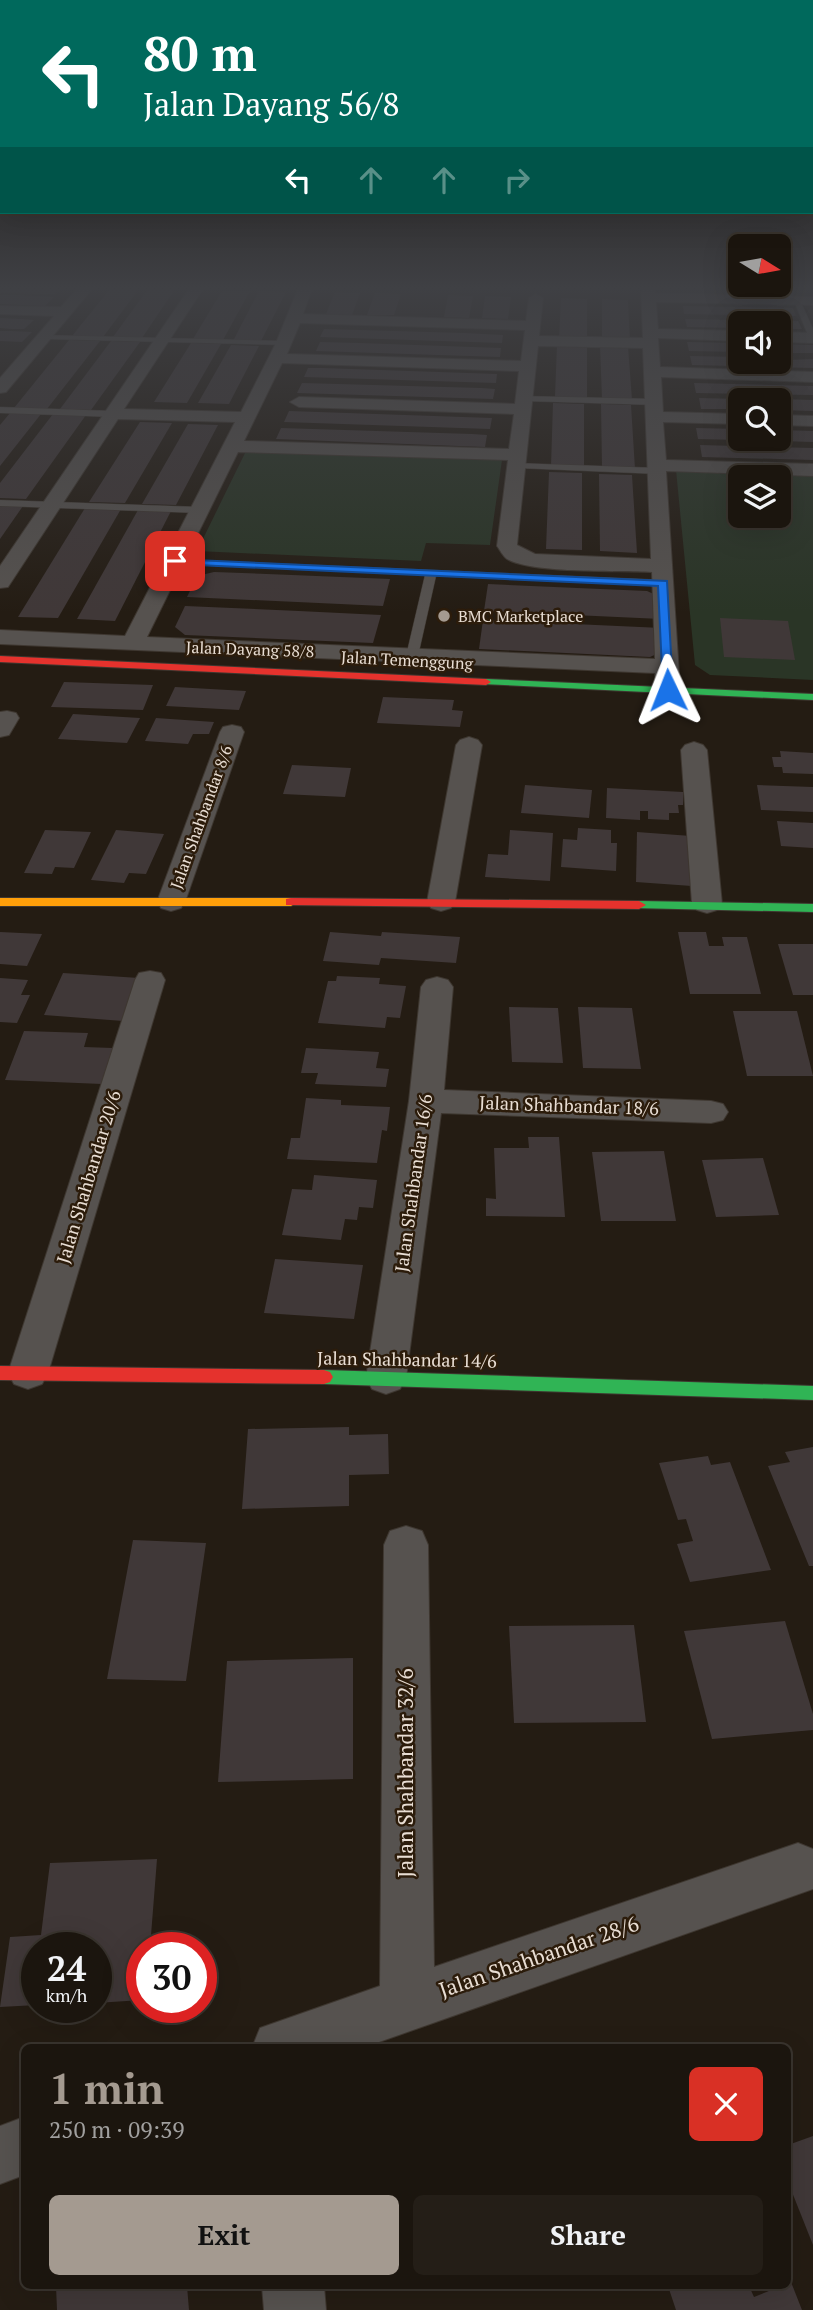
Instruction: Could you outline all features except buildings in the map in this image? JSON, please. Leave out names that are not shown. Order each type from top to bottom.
[{"type":"street","points":[[0,582],[125,397]]},
{"type":"street","points":[[132,644],[257,397]]},
{"type":"street","points":[[524,397],[508,546],[514,554],[534,560],[662,575]]},
{"type":"street","points":[[655,397],[668,679],[813,697]]},
{"type":"street","points":[[299,402],[523,404]]},
{"type":"street","points":[[656,409],[728,418]]},
{"type":"street","points":[[114,414],[247,416]]},
{"type":"street","points":[[791,420],[813,421]]},
{"type":"street","points":[[233,446],[518,460]]},
{"type":"street","points":[[659,468],[813,470]]},
{"type":"street","name":"Jalan Dayang 58/8","points":[[0,637],[132,644],[410,667],[668,679]]},
{"type":"street","name":"Jalan Temenggung","points":[[0,659],[410,667]]},
{"type":"street","name":"Jalan Shahbandar 8/6","points":[[171,902],[232,732]]},
{"type":"street","points":[[441,902],[469,745]]},
{"type":"street","points":[[694,750],[707,904]]},
{"type":"street","points":[[0,902],[441,902],[707,904],[813,908]]},
{"type":"street","name":"Jalan Shahbandar 20/6","points":[[14,1373],[150,980]]},
{"type":"street","name":"Jalan Shahbandar 16/6","points":[[386,1378],[426,1101],[437,987]]},
{"type":"street","name":"Jalan Shahbandar 18/6","points":[[426,1101],[711,1112]]},
{"type":"street","name":"Jalan Shahbandar 14/6","points":[[14,1373],[386,1378],[813,1393]]},
{"type":"street","name":"Jalan Shahbandar 32/6","points":[[406,1545],[407,2002]]},
{"type":"street","name":"Jalan Shahbandar 28/6","points":[[291,2044],[798,1869]]},
{"type":"street","points":[[0,2155],[21,2147]]},
{"type":"street","points":[[293,2289],[295,2310]]},
{"type":"lane","points":[[523,404],[656,409]]},
{"type":"lane","points":[[0,410],[114,414]]},
{"type":"lane","points":[[518,460],[659,468]]},
{"type":"lane","points":[[0,503],[200,510]]},
{"type":"lane","points":[[175,561],[430,573],[662,575]]},
{"type":"lane","points":[[410,667],[430,573]]},
{"type":"green space","points":[[246,451],[502,460],[490,545],[426,543],[421,561],[197,551]]},
{"type":"green space","points":[[676,470],[728,472],[728,528],[791,528],[791,474],[813,475],[813,680],[710,675],[695,665]]},
{"type":"traffic: fast","points":[[486,682],[813,697]]},
{"type":"traffic: fast","points":[[639,905],[813,908]]},
{"type":"traffic: fast","points":[[324,1377],[813,1393]]},
{"type":"traffic: slow","points":[[0,902],[291,902]]},
{"type":"traffic: jam","points":[[0,659],[486,682]]},
{"type":"traffic: jam","points":[[291,902],[639,905]]},
{"type":"traffic: jam","points":[[0,1373],[324,1377]]},
{"type":"place","name":"BMC Marketplace","points":[[444,616]]},
{"type":"route","points":[[175,561],[663,583],[668,690]]}]
